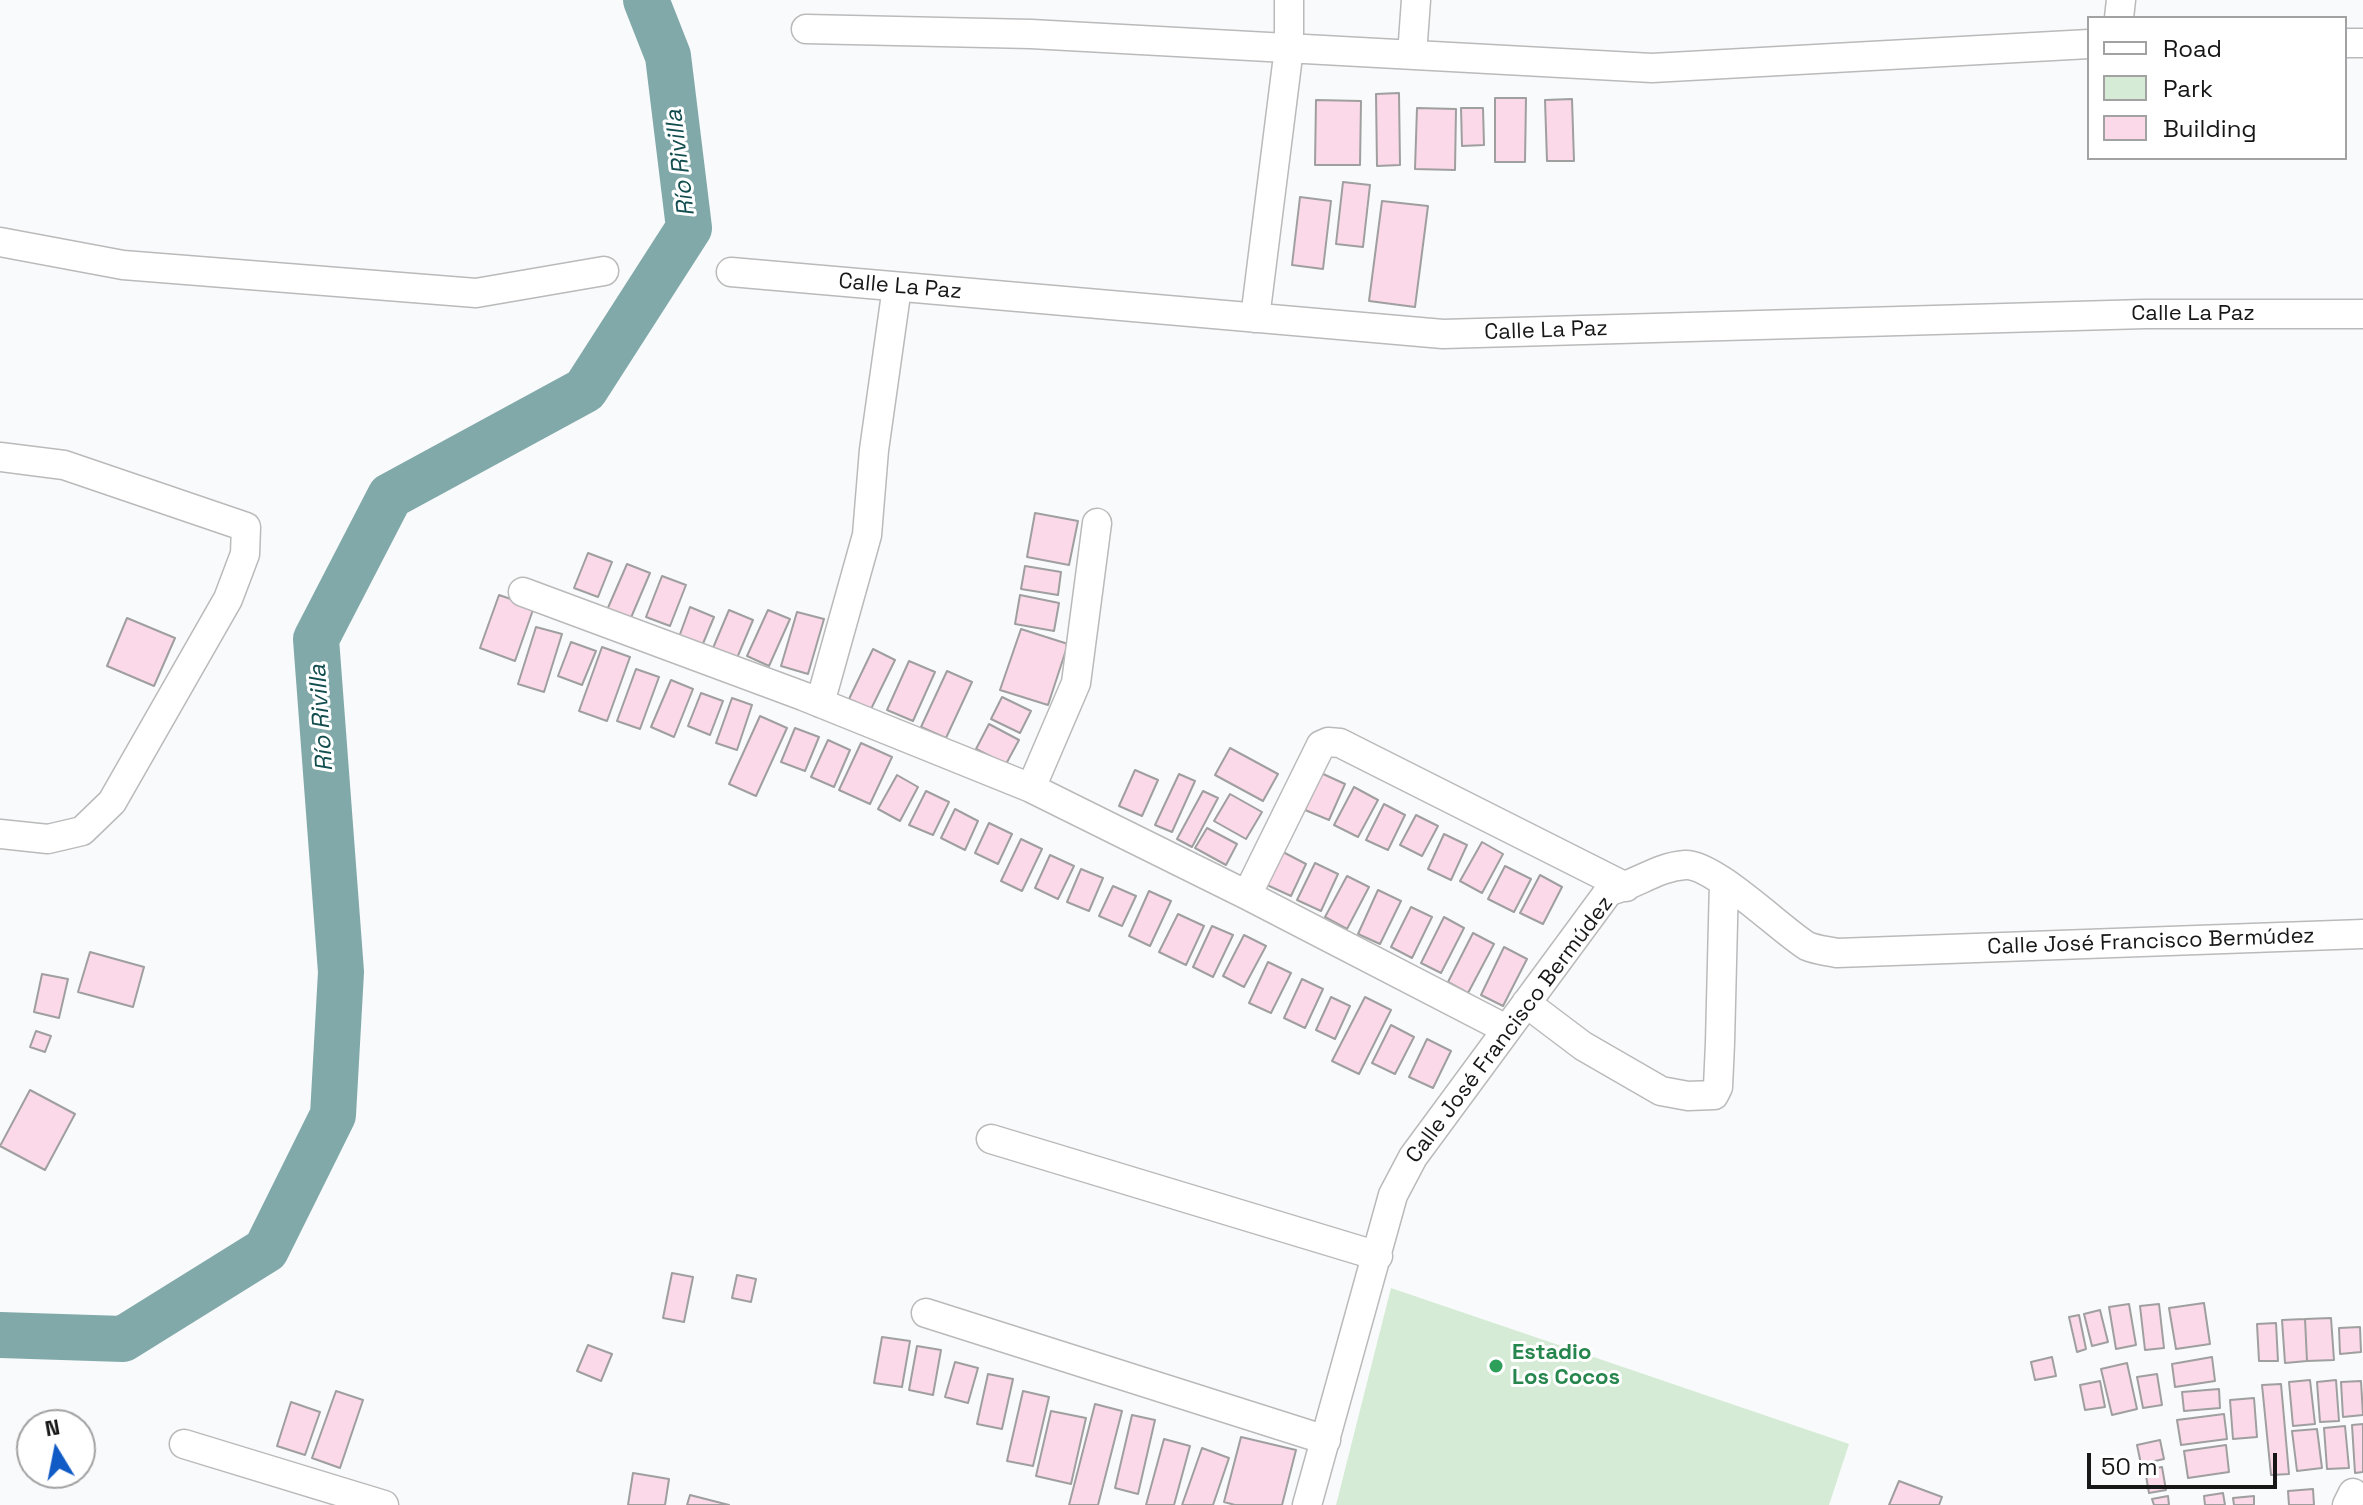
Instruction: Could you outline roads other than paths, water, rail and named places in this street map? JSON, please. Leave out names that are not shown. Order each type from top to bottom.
[{"type":"street","points":[[1255,318],[1289,48],[1289,0]]},
{"type":"street","points":[[1412,55],[1416,0]]},
{"type":"street","points":[[806,29],[1031,34],[1652,68],[2087,44]]},
{"type":"street","points":[[0,242],[123,265],[476,293],[604,271]]},
{"type":"street","name":"Calle La Paz","points":[[731,272],[1443,334],[2145,314],[2363,314]]},
{"type":"street","points":[[820,703],[867,535],[874,450],[897,287]]},
{"type":"street","points":[[0,457],[64,465],[246,527],[245,554],[228,599],[112,802],[82,831],[48,839],[0,834]]},
{"type":"street","points":[[1031,788],[1076,683],[1097,523]]},
{"type":"street","points":[[523,592],[820,703],[1031,788],[1506,1029]]},
{"type":"street","points":[[1247,895],[1321,745],[1328,742],[1340,743],[1626,887]]},
{"type":"street","name":"Calle José Francisco Bermúdez","points":[[1307,1505],[1393,1195],[1413,1157],[1609,891],[1626,887],[1663,869],[1689,864],[1724,882],[1810,948],[1837,953],[2363,934]]},
{"type":"street","points":[[1526,1003],[1583,1046],[1661,1091],[1688,1096],[1714,1095],[1718,1087],[1724,882]]},
{"type":"street","points":[[991,1139],[1378,1256]]},
{"type":"street","points":[[926,1313],[1326,1440]]},
{"type":"street","points":[[184,1444],[384,1505]]},
{"type":"waterway","name":"Río Rivilla","points":[[0,1335],[123,1339],[266,1250],[333,1115],[341,972],[316,639],[390,496],[585,390],[689,228],[668,56],[646,0]]},
{"type":"place","name":"Estadio Los Cocos","points":[[1496,1366]]}]
